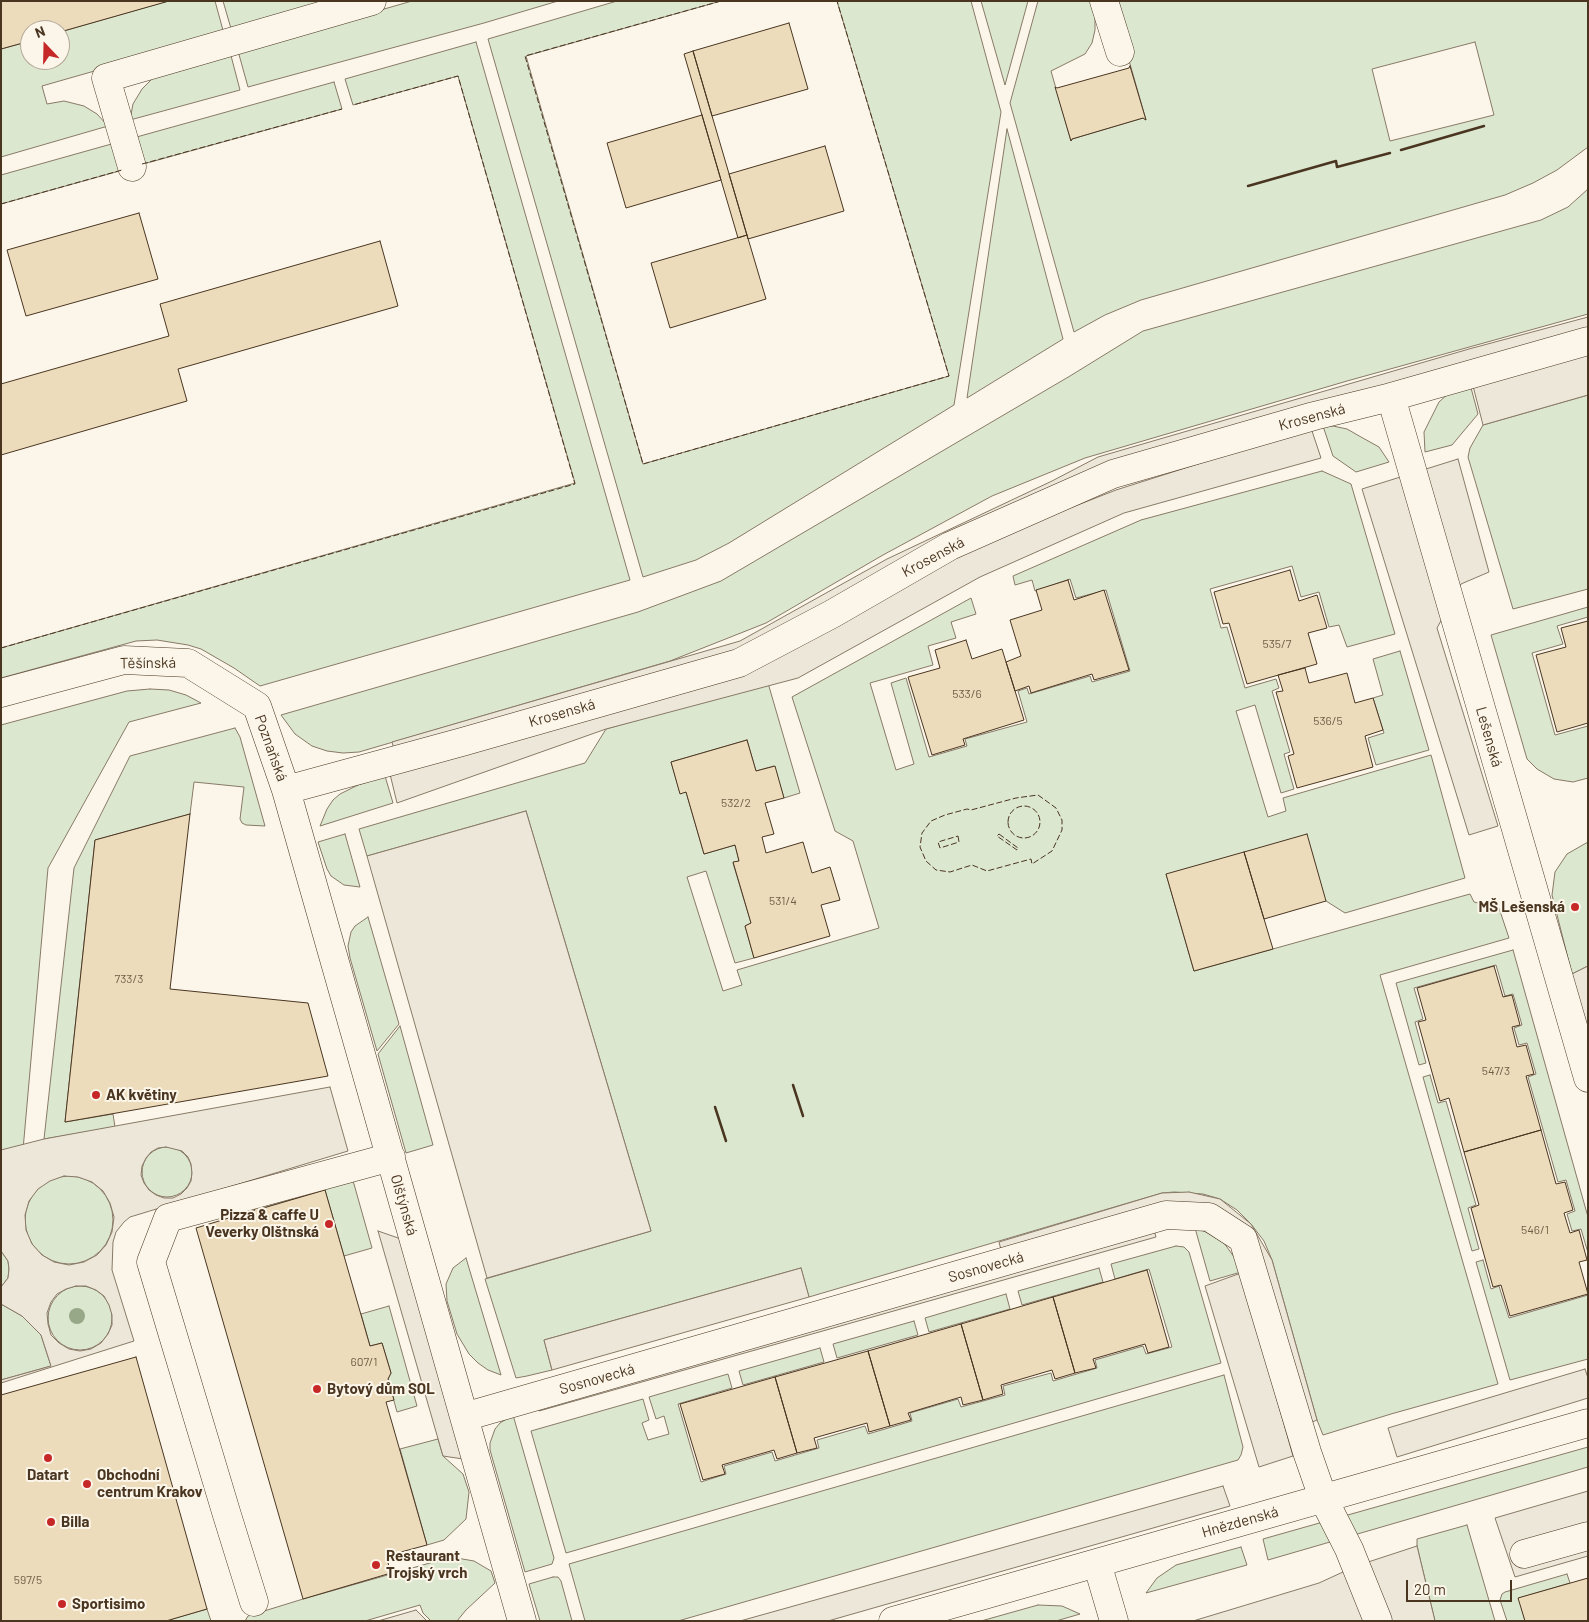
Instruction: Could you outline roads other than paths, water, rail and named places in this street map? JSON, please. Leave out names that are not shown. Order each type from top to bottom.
[{"type":"street","points":[[132,167],[106,78],[372,1]]},
{"type":"street","points":[[1104,1],[1120,52]]},
{"type":"street","name":"Krosenská","points":[[286,790],[739,663],[832,614],[950,546],[1113,474],[1314,416],[1391,397],[1588,341]]},
{"type":"street","name":"Lešenská","points":[[1391,397],[1588,1078]]},
{"type":"street","name":"Těšínská","points":[[1,693],[124,660],[188,662],[256,706]]},
{"type":"street","name":"Poznaňská","points":[[256,706],[286,790]]},
{"type":"street","name":"Olštýnská","points":[[286,790],[522,1621]]},
{"type":"street","points":[[254,1602],[151,1262],[168,1218],[391,1157]]},
{"type":"street","name":"Sosnovecká","points":[[464,1417],[1166,1215],[1209,1217],[1243,1239],[1307,1452],[1323,1498],[1349,1549],[1378,1621]]},
{"type":"street","name":"Hnězdenská","points":[[893,1621],[1588,1423]]},
{"type":"street","points":[[1524,1554],[1588,1536]]},
{"type":"street","points":[[1097,1563],[1114,1621]]},
{"type":"place","name":"MŠ Lešenská","points":[[1575,907]]},
{"type":"place","name":"AK květiny","points":[[96,1095]]},
{"type":"place","name":"Pizza & caffe U Veverky Olštnská","points":[[329,1224]]},
{"type":"place","name":"Bytový dům SOL","points":[[317,1389]]},
{"type":"place","name":"Datart","points":[[48,1458]]},
{"type":"place","name":"Obchodní centrum Krakov","points":[[87,1484]]},
{"type":"place","name":"Billa","points":[[51,1522]]},
{"type":"place","name":"Restaurant Trojský vrch","points":[[376,1565]]},
{"type":"place","name":"Sportisimo","points":[[62,1604]]}]
